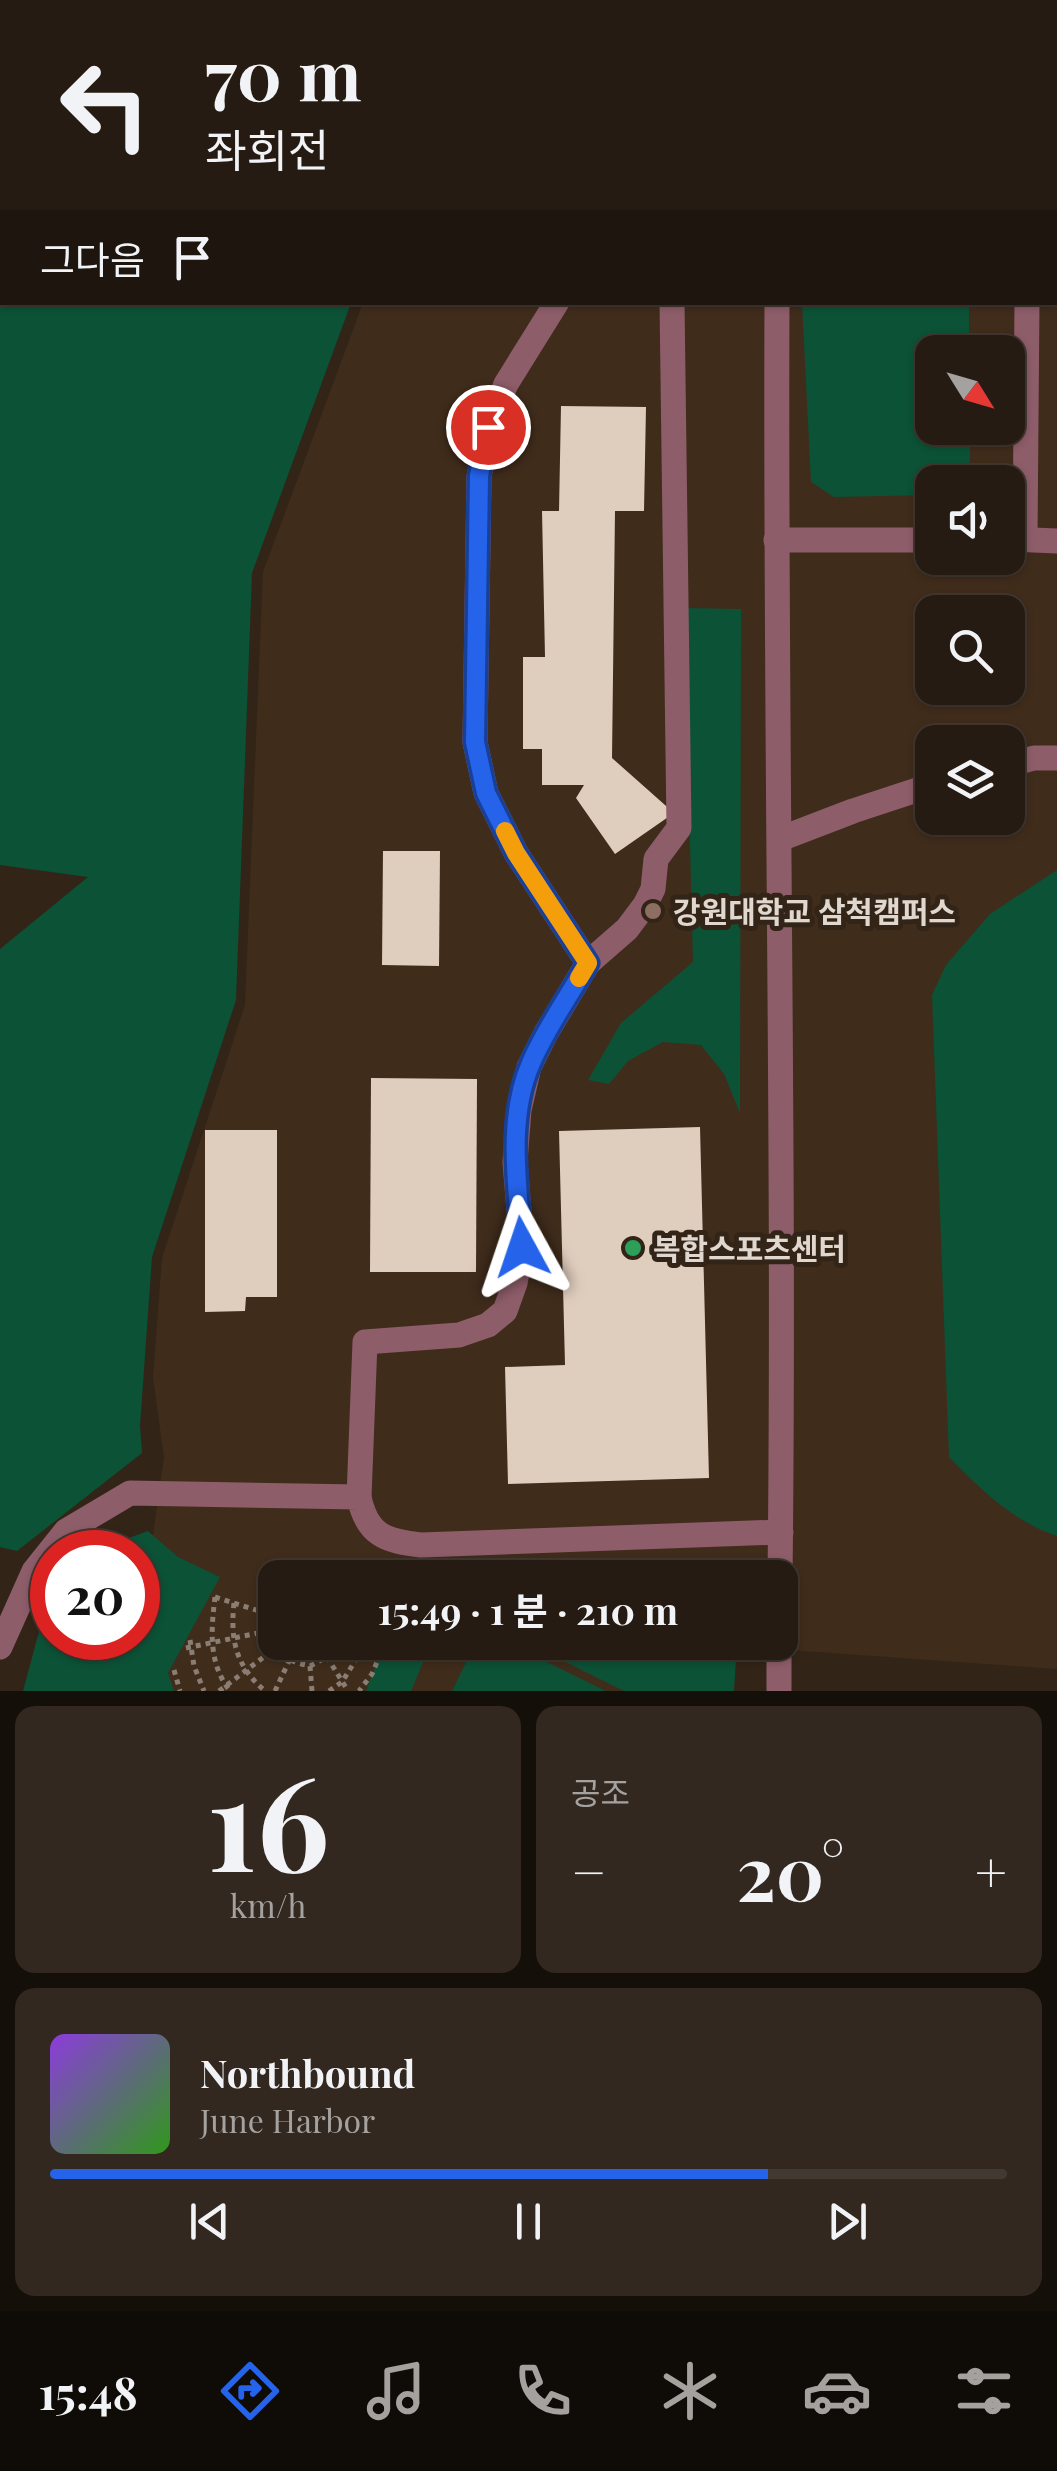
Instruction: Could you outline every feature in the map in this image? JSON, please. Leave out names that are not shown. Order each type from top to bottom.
[{"type":"street","points":[[554,305],[506,384],[488,427],[479,476],[475,742],[486,793],[516,853],[588,963]]},
{"type":"street","points":[[672,305],[679,828],[656,859],[653,889],[645,905],[627,929],[588,963],[529,1067],[519,1110],[516,1162],[522,1247],[516,1284],[505,1311],[488,1325],[460,1335],[365,1342],[359,1497],[363,1518],[371,1528],[384,1538],[420,1545],[780,1532]]},
{"type":"street","points":[[777,305],[780,1560]]},
{"type":"street","points":[[1019,465],[1026,305]]},
{"type":"street","points":[[1025,539],[1057,541]]},
{"type":"street","points":[[776,540],[915,540]]},
{"type":"street","points":[[1025,760],[1057,758]]},
{"type":"street","points":[[780,839],[915,791]]},
{"type":"street","points":[[0,1647],[34,1571],[66,1531],[130,1493],[359,1497]]},
{"type":"street","points":[[778,1691],[779,1660]]},
{"type":"path","points":[[228,1688],[210,1644],[214,1596],[258,1610]]},
{"type":"path","points":[[234,1603],[236,1654],[265,1691]]},
{"type":"path","points":[[204,1691],[189,1645],[258,1633]]},
{"type":"path","points":[[219,1691],[261,1660]]},
{"type":"path","points":[[275,1691],[289,1660],[310,1666],[321,1660]]},
{"type":"path","points":[[328,1660],[348,1691]]},
{"type":"path","points":[[328,1691],[342,1682],[356,1660]]},
{"type":"path","points":[[359,1691],[378,1660]]},
{"type":"path","points":[[310,1666],[312,1691]]},
{"type":"path","points":[[174,1670],[180,1691]]},
{"type":"shaded area","name":"강원대학교 삼척캠퍼스","points":[[362,305],[1057,305],[1057,1669],[798,1651],[798,1560],[258,1560],[258,1660],[719,1660],[717,1691],[131,1691],[135,1660],[160,1660],[160,1530],[154,1530],[164,1457],[153,1378],[162,1258],[245,1005],[263,572]]},
{"type":"green space","points":[[0,305],[350,305],[252,573],[236,1000],[152,1257],[140,1426],[142,1453],[44,1530],[30,1530],[30,1541],[17,1551],[0,1547],[0,949],[88,877],[0,865]]},
{"type":"green space","points":[[802,305],[969,305],[969,335],[915,335],[915,445],[970,445],[970,465],[915,465],[915,495],[834,497],[811,482]]},
{"type":"green space","points":[[684,608],[741,609],[740,1113],[724,1074],[701,1045],[663,1042],[628,1061],[609,1084],[588,1080],[621,1023],[693,962]]},
{"type":"green space","points":[[1057,870],[1057,1536],[1012,1513],[949,1457],[932,995],[946,965],[990,914]]},
{"type":"green space","points":[[160,1541],[178,1557],[220,1577],[168,1673],[174,1691],[23,1691],[31,1660],[160,1660]]},
{"type":"green space","points":[[378,1660],[424,1660],[411,1691],[366,1691]]},
{"type":"green space","points":[[467,1660],[543,1660],[606,1691],[452,1691]]},
{"type":"green space","points":[[561,1660],[736,1660],[734,1691],[624,1691]]},
{"type":"building","points":[[561,406],[646,407],[644,511],[615,511],[612,758],[674,813],[615,854],[576,798],[584,785],[542,785],[542,749],[523,749],[523,657],[545,657],[542,511],[559,511]]},
{"type":"building","points":[[383,851],[440,851],[439,966],[382,965]]},
{"type":"building","points":[[371,1078],[477,1079],[476,1272],[370,1272]]},
{"type":"building","name":"복합스포츠센터","points":[[700,1127],[709,1478],[508,1484],[505,1367],[565,1365],[559,1131]]},
{"type":"building","points":[[205,1130],[277,1130],[277,1297],[246,1297],[245,1311],[205,1312]]},
{"type":"slow traffic","points":[[505,831],[588,963],[579,978]]},
{"type":"place","name":"강원대학교 삼척캠퍼스","points":[[653,911]]},
{"type":"place","name":"복합스포츠센터","points":[[633,1248]]},
{"type":"route","points":[[488,427],[479,476],[475,742],[486,793],[516,853],[588,963],[529,1067],[519,1110],[516,1162],[522,1247]]}]
